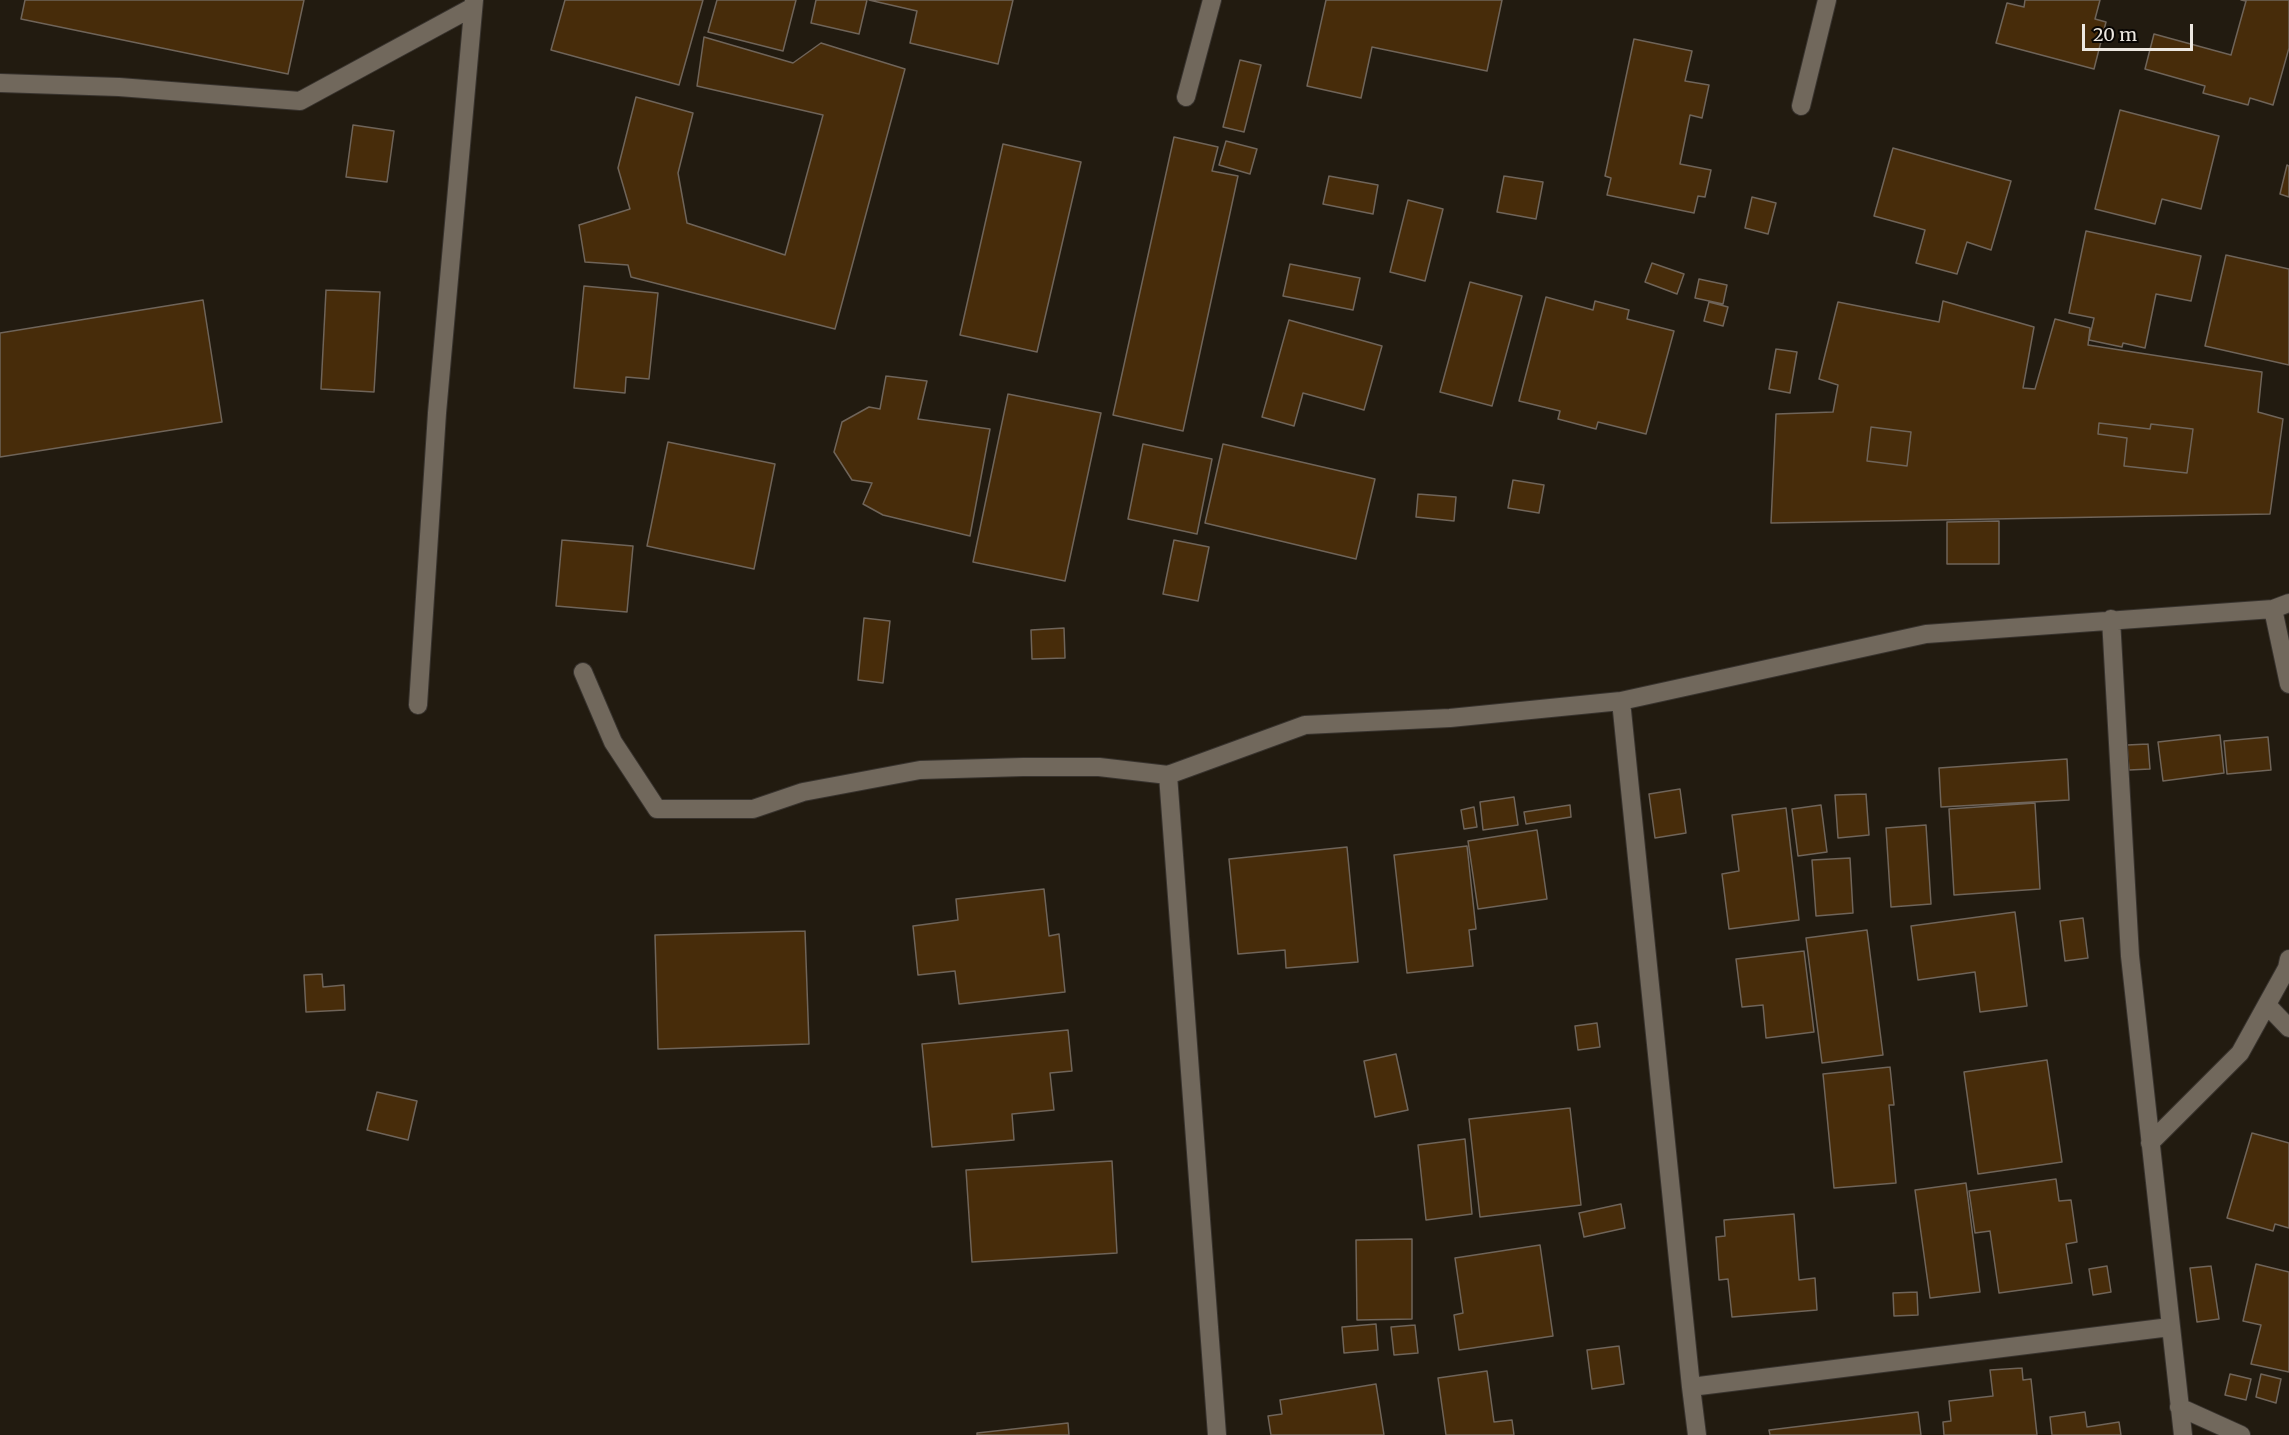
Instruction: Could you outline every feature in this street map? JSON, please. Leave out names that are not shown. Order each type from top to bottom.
[{"type":"street","points":[[1186,97],[1212,0]]},
{"type":"street","points":[[1801,106],[1827,0]]},
{"type":"street","points":[[0,83],[118,87],[300,101],[474,4]]},
{"type":"street","points":[[418,705],[437,413],[474,4]]},
{"type":"street","points":[[583,672],[613,742],[657,809],[753,809],[803,792],[920,770],[1099,767],[1168,775],[1305,725],[1450,718],[1620,701],[1926,634],[2281,606],[2289,684]]},
{"type":"street","points":[[2112,620],[2130,956],[2183,1435]]},
{"type":"street","points":[[1620,701],[1697,1435]]},
{"type":"street","points":[[1168,775],[1217,1435]]},
{"type":"street","points":[[2151,1143],[2240,1053],[2289,959]]},
{"type":"street","points":[[2267,1005],[2289,1028]]},
{"type":"street","points":[[1692,1387],[2170,1327]]},
{"type":"street","points":[[2179,1407],[2241,1435]]},
{"type":"building","points":[[25,0],[304,0],[288,74],[21,19]]},
{"type":"building","points":[[565,0],[703,0],[679,85],[551,50]]},
{"type":"building","points":[[717,0],[796,0],[783,51],[708,32]]},
{"type":"building","points":[[816,0],[867,0],[859,34],[811,23]]},
{"type":"building","points":[[869,0],[1013,0],[998,64],[910,43],[917,11]]},
{"type":"building","points":[[1326,0],[1502,0],[1487,71],[1372,47],[1361,98],[1307,86]]},
{"type":"building","points":[[2025,0],[2100,0],[2095,19],[2106,22],[2094,69],[1996,43],[2007,3],[2024,7]]},
{"type":"building","points":[[2241,0],[2289,0],[2289,48],[2273,105],[2250,98],[2248,105],[2203,93],[2205,86],[2145,69],[2154,34],[2231,55],[2246,1]]},
{"type":"building","points":[[704,37],[793,63],[821,43],[905,69],[835,329],[631,277],[628,265],[585,262],[579,225],[630,209],[618,168],[636,97],[693,113],[678,173],[687,223],[785,255],[823,115],[697,86]]},
{"type":"building","points":[[1634,39],[1692,51],[1685,81],[1709,85],[1702,118],[1690,115],[1680,164],[1711,170],[1705,197],[1698,196],[1694,213],[1607,195],[1611,178],[1605,176]]},
{"type":"building","points":[[1240,60],[1261,65],[1244,132],[1223,127]]},
{"type":"building","points":[[2120,110],[2219,136],[2201,209],[2162,199],[2155,224],[2095,209]]},
{"type":"building","points":[[353,125],[394,131],[387,182],[346,177]]},
{"type":"building","points":[[1174,137],[1218,147],[1212,171],[1238,176],[1183,431],[1113,415]]},
{"type":"building","points":[[1226,141],[1257,149],[1250,174],[1219,165]]},
{"type":"building","points":[[1003,144],[1081,162],[1037,352],[960,335]]},
{"type":"building","points":[[1893,148],[2011,181],[1991,250],[1967,242],[1957,274],[1916,263],[1925,230],[1874,216]]},
{"type":"building","points":[[2287,165],[2289,166],[2289,197],[2280,194]]},
{"type":"building","points":[[1329,176],[1378,185],[1373,214],[1323,204]]},
{"type":"building","points":[[1504,176],[1543,182],[1536,219],[1497,212]]},
{"type":"building","points":[[1752,197],[1776,203],[1768,234],[1745,228]]},
{"type":"building","points":[[1408,200],[1443,209],[1425,281],[1390,272]]},
{"type":"building","points":[[2086,231],[2201,256],[2191,301],[2156,294],[2145,348],[2123,343],[2122,347],[2089,340],[2094,318],[2069,313]]},
{"type":"building","points":[[2226,255],[2289,269],[2289,365],[2205,346]]},
{"type":"building","points":[[1652,263],[1684,274],[1677,294],[1645,282]]},
{"type":"building","points":[[1290,264],[1360,278],[1353,310],[1283,296]]},
{"type":"building","points":[[1699,279],[1727,285],[1723,304],[1695,298]]},
{"type":"building","points":[[1470,282],[1522,296],[1492,406],[1440,392]]},
{"type":"building","points":[[584,286],[658,293],[649,379],[626,377],[625,393],[574,388]]},
{"type":"building","points":[[326,290],[380,292],[374,392],[321,389]]},
{"type":"building","points":[[1546,297],[1593,310],[1595,301],[1629,310],[1627,319],[1674,331],[1646,434],[1598,422],[1596,429],[1558,419],[1560,411],[1519,401]]},
{"type":"building","points":[[203,300],[222,422],[0,457],[0,333]]},
{"type":"building","points":[[1943,301],[2034,327],[2023,388],[2035,389],[2055,319],[2090,328],[2088,345],[2262,372],[2258,412],[2283,419],[2270,514],[1771,523],[1776,414],[1833,412],[1838,385],[1819,379],[1838,302],[1939,322]],"holes":[[[2099,423],[2150,429],[2151,424],[2193,429],[2187,473],[2124,466],[2127,438],[2098,434]],[[1871,427],[1911,432],[1907,466],[1867,461]]]},
{"type":"building","points":[[1709,302],[1728,307],[1723,326],[1704,321]]},
{"type":"building","points":[[1289,320],[1382,346],[1364,410],[1303,393],[1294,426],[1262,417]]},
{"type":"building","points":[[1776,349],[1797,352],[1790,393],[1769,389]]},
{"type":"building","points":[[886,376],[927,381],[918,419],[990,429],[970,536],[883,515],[863,504],[872,483],[852,480],[834,452],[842,422],[869,407],[880,409]]},
{"type":"building","points":[[1008,394],[1101,413],[1065,581],[973,562]]},
{"type":"building","points":[[2099,423],[2150,429],[2151,424],[2193,429],[2187,473],[2124,466],[2127,438],[2098,434]]},
{"type":"building","points":[[1871,427],[1911,432],[1907,466],[1867,461]]},
{"type":"building","points":[[668,442],[775,464],[754,569],[647,546]]},
{"type":"building","points":[[1143,444],[1212,459],[1197,534],[1128,519]]},
{"type":"building","points":[[1223,444],[1375,479],[1356,559],[1205,523]]},
{"type":"building","points":[[1513,480],[1544,485],[1539,513],[1508,508]]},
{"type":"building","points":[[1418,494],[1456,497],[1454,521],[1416,517]]},
{"type":"building","points":[[1999,521],[1999,564],[1947,564],[1947,522]]},
{"type":"building","points":[[562,540],[633,546],[627,612],[556,606]]},
{"type":"building","points":[[1174,540],[1209,547],[1198,601],[1163,594]]},
{"type":"building","points":[[864,618],[890,621],[883,683],[858,680]]},
{"type":"building","points":[[1064,628],[1065,658],[1032,659],[1031,630]]},
{"type":"building","points":[[2220,735],[2224,773],[2163,781],[2158,742]]},
{"type":"building","points":[[2268,737],[2271,770],[2227,774],[2224,741]]},
{"type":"building","points":[[2148,744],[2150,769],[2129,770],[2127,745]]},
{"type":"building","points":[[2067,759],[2069,800],[1941,807],[1939,768]]},
{"type":"building","points":[[1680,789],[1686,833],[1655,838],[1649,794]]},
{"type":"building","points":[[1866,794],[1869,835],[1838,838],[1835,795]]},
{"type":"building","points":[[1514,797],[1518,825],[1483,830],[1480,802]]},
{"type":"building","points":[[2035,803],[2040,889],[1954,895],[1949,809]]},
{"type":"building","points":[[1570,805],[1571,817],[1526,824],[1524,812]]},
{"type":"building","points":[[1821,805],[1827,852],[1798,856],[1792,809]]},
{"type":"building","points":[[1474,807],[1477,827],[1464,829],[1461,810]]},
{"type":"building","points":[[1786,808],[1799,920],[1729,929],[1722,874],[1739,871],[1732,815]]},
{"type":"building","points":[[1926,825],[1931,904],[1891,907],[1886,828]]},
{"type":"building","points":[[1537,830],[1547,899],[1478,909],[1468,841]]},
{"type":"building","points":[[1467,846],[1476,929],[1469,930],[1473,966],[1407,973],[1394,855]]},
{"type":"building","points":[[1347,847],[1358,962],[1286,968],[1285,950],[1238,954],[1229,859]]},
{"type":"building","points":[[1850,858],[1853,913],[1816,916],[1812,860]]},
{"type":"building","points":[[1044,889],[1049,936],[1059,934],[1065,992],[959,1004],[955,971],[918,975],[913,926],[958,920],[956,899]]},
{"type":"building","points":[[2015,912],[2027,1006],[1980,1012],[1975,972],[1918,980],[1911,926]]},
{"type":"building","points":[[2083,918],[2088,958],[2065,961],[2060,921]]},
{"type":"building","points":[[1867,930],[1883,1055],[1822,1063],[1806,938]]},
{"type":"building","points":[[805,931],[809,1044],[658,1049],[655,935]]},
{"type":"building","points":[[1804,951],[1814,1032],[1766,1038],[1763,1005],[1742,1007],[1736,959]]},
{"type":"building","points":[[322,974],[323,987],[344,985],[345,1010],[306,1012],[304,975]]},
{"type":"building","points":[[1597,1023],[1600,1047],[1578,1050],[1575,1026]]},
{"type":"building","points":[[1068,1030],[1072,1071],[1050,1073],[1054,1110],[1012,1114],[1014,1140],[932,1147],[922,1044]]},
{"type":"building","points":[[1396,1054],[1408,1110],[1375,1117],[1364,1061]]},
{"type":"building","points":[[2047,1060],[2062,1162],[1978,1174],[1964,1072]]},
{"type":"building","points":[[1890,1067],[1894,1105],[1889,1105],[1896,1183],[1834,1188],[1823,1074]]},
{"type":"building","points":[[377,1092],[417,1101],[408,1140],[367,1130]]},
{"type":"building","points":[[1570,1108],[1581,1205],[1480,1217],[1469,1119]]},
{"type":"building","points":[[2252,1133],[2289,1143],[2289,1228],[2275,1224],[2273,1231],[2227,1218]]},
{"type":"building","points":[[1465,1139],[1472,1214],[1426,1220],[1418,1145]]},
{"type":"building","points":[[1112,1161],[1117,1253],[972,1262],[966,1170]]},
{"type":"building","points":[[2056,1179],[2059,1201],[2071,1200],[2077,1242],[2066,1244],[2072,1283],[1999,1293],[1990,1231],[1975,1233],[1969,1191]]},
{"type":"building","points":[[1966,1183],[1980,1292],[1930,1298],[1915,1190]]},
{"type":"building","points":[[1621,1204],[1625,1228],[1584,1237],[1579,1213]]},
{"type":"building","points":[[1794,1214],[1799,1280],[1815,1278],[1817,1310],[1732,1317],[1728,1279],[1719,1280],[1716,1237],[1725,1236],[1724,1220]]},
{"type":"building","points":[[1412,1239],[1412,1319],[1357,1320],[1356,1240]]},
{"type":"building","points":[[1540,1245],[1553,1336],[1459,1350],[1454,1315],[1463,1313],[1455,1258]]},
{"type":"building","points":[[2256,1264],[2289,1272],[2289,1372],[2251,1364],[2261,1325],[2243,1321]]},
{"type":"building","points":[[2107,1266],[2111,1292],[2093,1295],[2089,1269]]},
{"type":"building","points":[[2211,1266],[2219,1319],[2197,1322],[2190,1268]]},
{"type":"building","points":[[1917,1292],[1918,1315],[1894,1316],[1893,1293]]},
{"type":"building","points":[[1376,1324],[1378,1350],[1344,1353],[1342,1327]]},
{"type":"building","points":[[1415,1325],[1418,1353],[1394,1355],[1391,1327]]},
{"type":"building","points":[[1619,1346],[1624,1384],[1592,1389],[1587,1350]]},
{"type":"building","points":[[2022,1368],[2023,1380],[2031,1379],[2037,1435],[1944,1435],[1943,1422],[1951,1421],[1949,1401],[1993,1396],[1990,1370]]},
{"type":"building","points":[[1487,1371],[1494,1422],[1512,1420],[1514,1435],[1446,1435],[1438,1378]]},
{"type":"building","points":[[2230,1374],[2251,1379],[2246,1400],[2225,1395]]},
{"type":"building","points":[[2261,1374],[2281,1379],[2276,1403],[2256,1397]]},
{"type":"building","points":[[1376,1384],[1384,1435],[1271,1435],[1268,1416],[1282,1414],[1280,1400]]},
{"type":"building","points":[[1918,1412],[1921,1435],[1770,1435],[1769,1430]]},
{"type":"building","points":[[2085,1412],[2087,1427],[2119,1422],[2121,1435],[2052,1435],[2050,1417]]},
{"type":"building","points":[[1068,1423],[1069,1435],[977,1435],[977,1433]]}]
